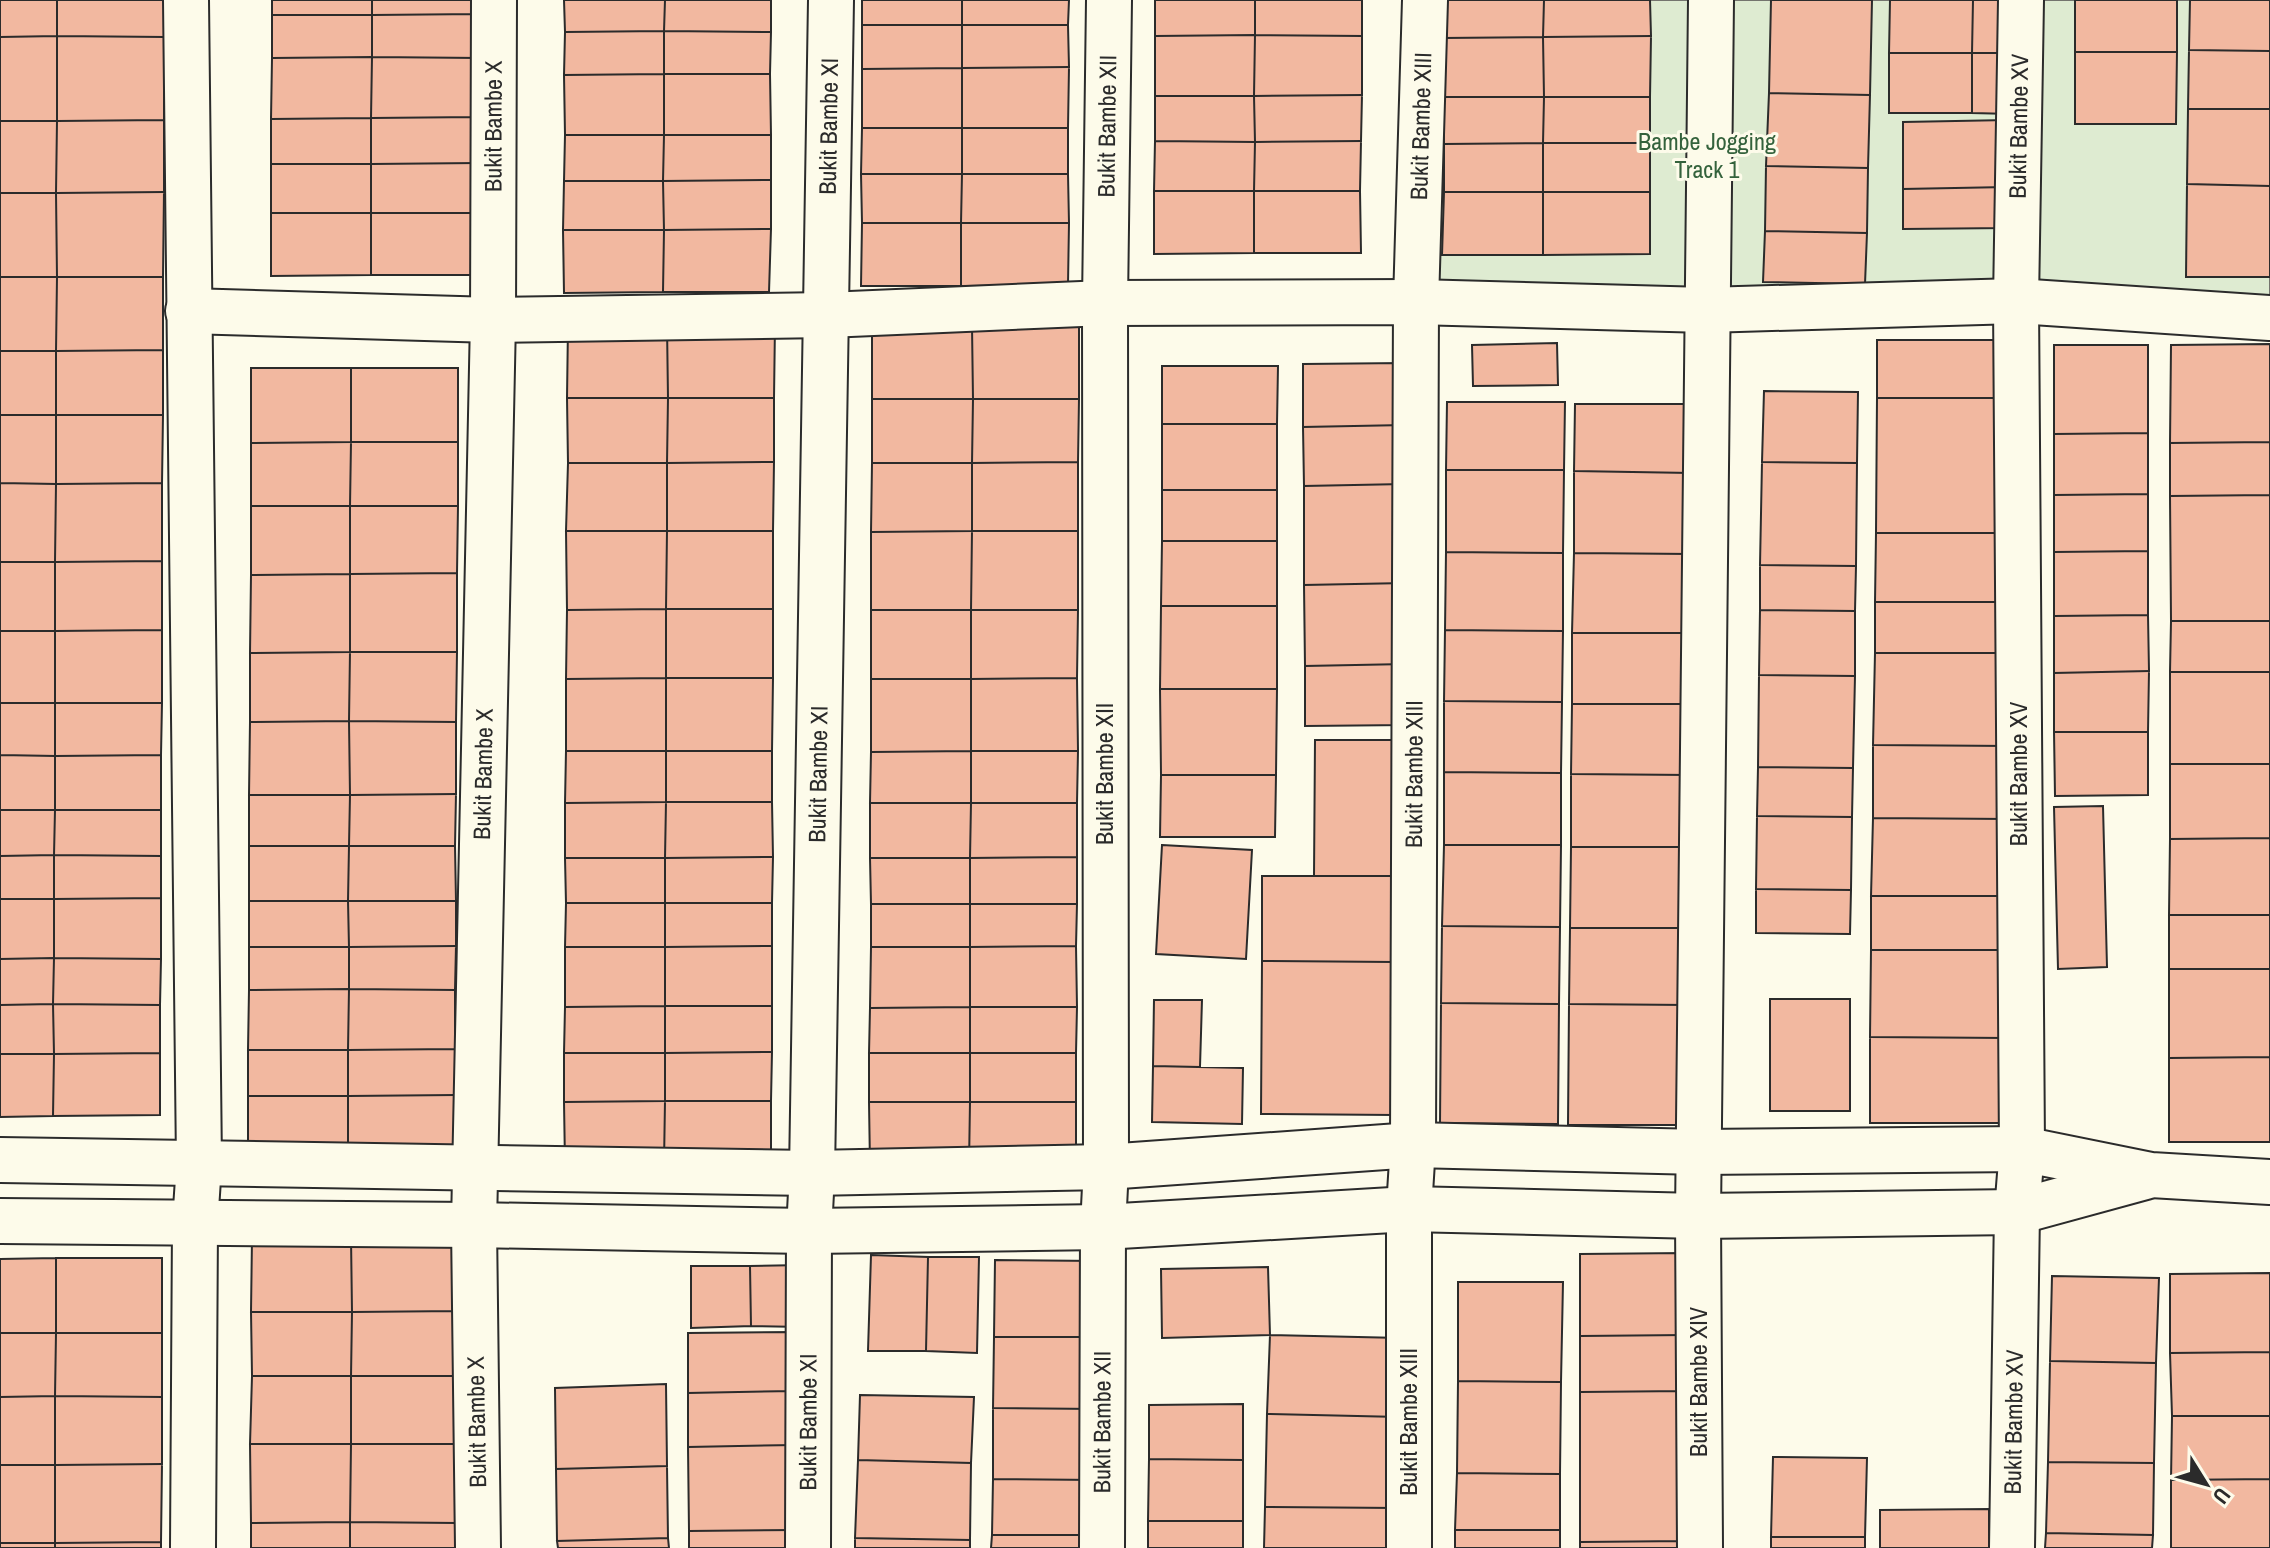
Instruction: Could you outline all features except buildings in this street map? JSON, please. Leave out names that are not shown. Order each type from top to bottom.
[{"type":"street","points":[[186,0],[199,1164],[195,1224],[193,1548]]},
{"type":"street","name":"Bukit Bambe X","points":[[478,1548],[474,1225],[493,320],[494,0]]},
{"type":"street","name":"Bukit Bambe XI","points":[[808,1548],[809,1231],[831,0]]},
{"type":"street","name":"Bukit Bambe XII","points":[[1102,1548],[1106,1167],[1105,303],[1109,0]]},
{"type":"street","name":"Bukit Bambe XIII","points":[[1409,1548],[1416,302],[1425,0]]},
{"type":"street","name":"Bukit Bambe XIV","points":[[1700,1548],[1698,1216],[1711,0]]},
{"type":"street","name":"Bukit Bambe XV","points":[[2012,1548],[2017,1212],[2022,1149],[2016,301],[2021,0]]},
{"type":"street","points":[[188,311],[493,320],[827,315],[1105,303],[1416,302],[1706,310],[2016,301],[2270,318]]},
{"type":"street","points":[[0,1160],[812,1173],[1106,1167],[1413,1145],[1700,1152],[2022,1149],[2151,1175],[2270,1182]]},
{"type":"street","points":[[0,1221],[809,1231],[1103,1227],[1409,1209],[1698,1216],[2017,1212],[2151,1175]]},
{"type":"green space","name":"Bambe Jogging Track 1","points":[[1425,0],[2270,0],[2270,318],[1416,302]]}]
